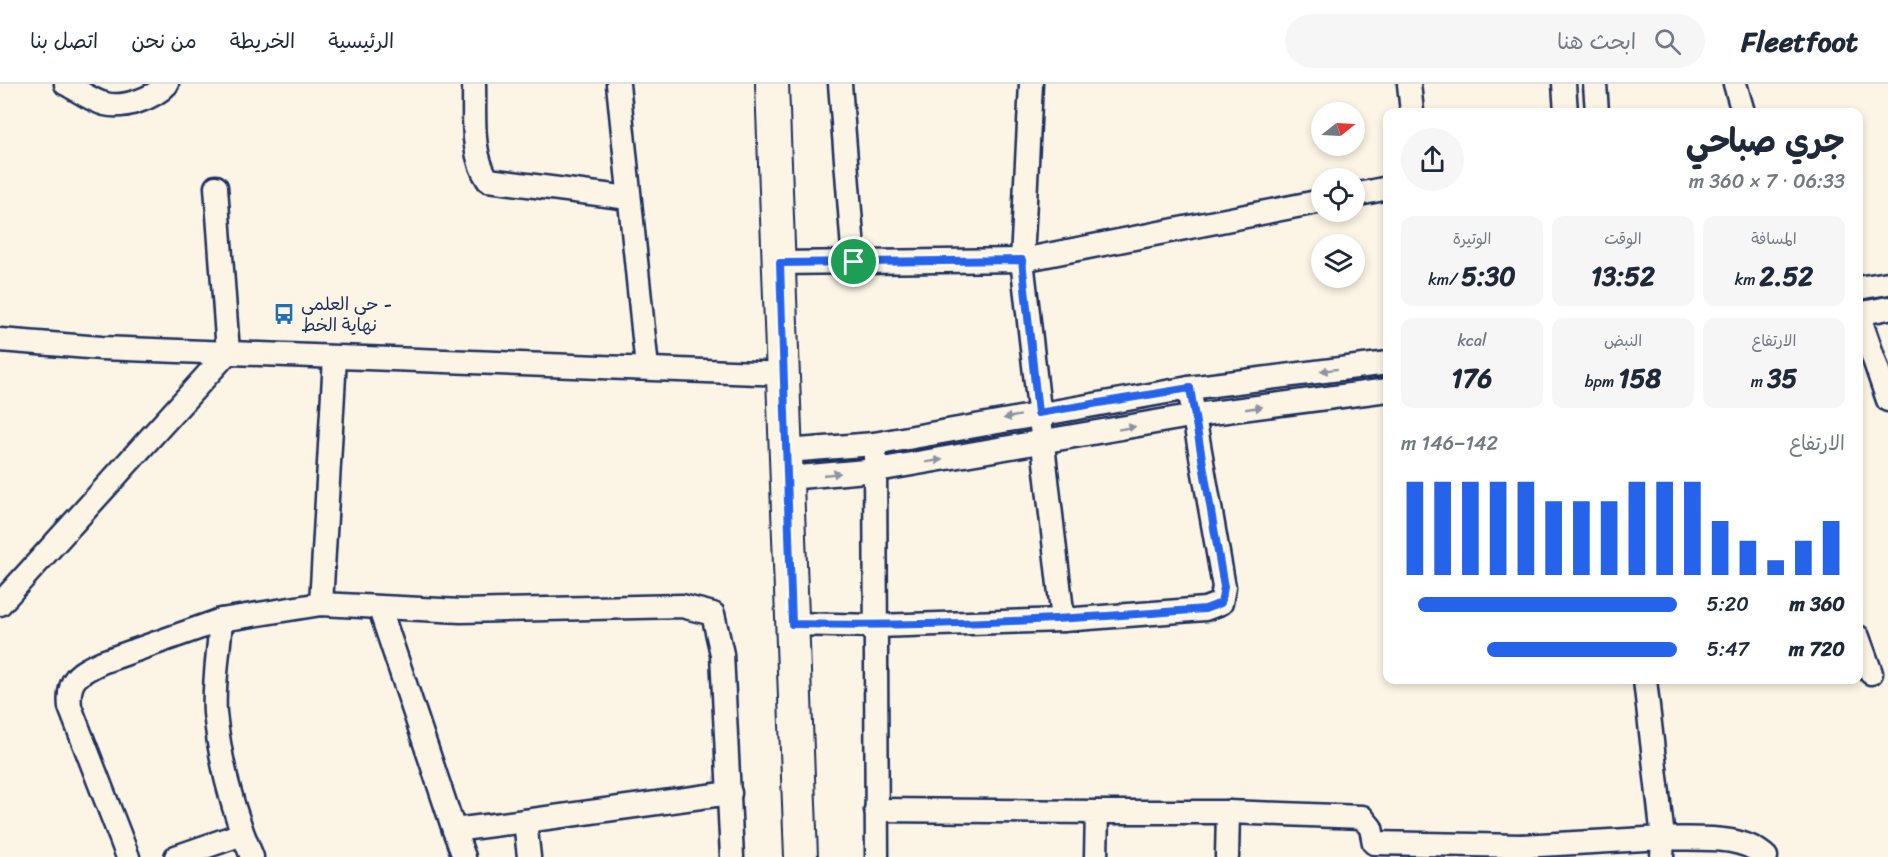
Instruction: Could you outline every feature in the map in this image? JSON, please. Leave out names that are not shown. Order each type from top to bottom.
[{"type":"street","points":[[66,84],[105,105],[133,103],[159,92],[167,84]]},
{"type":"street","points":[[474,84],[476,150],[482,170],[488,180],[630,198]]},
{"type":"street","points":[[618,84],[647,368]]},
{"type":"street","points":[[772,84],[801,857]]},
{"type":"street","points":[[840,84],[854,262]]},
{"type":"street","points":[[1035,84],[1031,84],[1022,260],[1063,620]]},
{"type":"street","points":[[1409,84],[1412,108]]},
{"type":"street","points":[[1564,84],[1566,108]]},
{"type":"street","points":[[1595,84],[1596,108]]},
{"type":"street","points":[[1736,84],[1742,108]]},
{"type":"street","points":[[0,604],[228,352],[216,187]]},
{"type":"street","points":[[1365,193],[1383,189]]},
{"type":"street","points":[[780,263],[1022,260],[1311,203]]},
{"type":"street","points":[[1863,287],[1888,283]]},
{"type":"street","points":[[1863,312],[1888,308]]},
{"type":"street","points":[[1863,325],[1888,400]]},
{"type":"street","points":[[0,340],[101,348],[784,374]]},
{"type":"street","points":[[321,604],[324,511],[335,358]]},
{"type":"street","points":[[788,465],[874,444],[1038,413],[1190,388],[1383,364]]},
{"type":"street","points":[[792,624],[876,626],[1063,620],[1205,609],[1221,603],[1224,587],[1190,388]]},
{"type":"street","points":[[788,465],[877,470],[1196,416],[1383,391]]},
{"type":"street","points":[[874,444],[877,470],[877,857]]},
{"type":"street","points":[[128,857],[70,707],[68,691],[73,681],[87,669],[221,620],[321,604],[380,609],[461,611],[682,606],[713,614],[722,654],[732,857]]},
{"type":"street","points":[[380,609],[464,857]]},
{"type":"street","points":[[221,620],[215,711],[224,768],[242,834],[252,857]]},
{"type":"street","points":[[1863,650],[1871,673]]},
{"type":"street","points":[[1646,691],[1663,848]]},
{"type":"street","points":[[454,830],[730,793]]},
{"type":"street","points":[[876,810],[1228,813],[1362,818],[1371,828],[1374,850],[1522,851],[1663,848],[1737,842],[1755,846],[1766,857]]},
{"type":"street","points":[[1096,857],[1097,812]]},
{"type":"street","points":[[1227,857],[1228,813]]},
{"type":"street","points":[[525,821],[529,857]]},
{"type":"street","points":[[176,857],[242,834]]},
{"type":"place","name":"حي العلمي - نهاية الخط","points":[[284,314]]},
{"type":"route","points":[[1022,260],[1038,413],[1190,388],[1224,587],[1221,603],[1205,609],[1063,620],[876,626],[792,624],[780,263],[854,262],[1022,260]]}]
